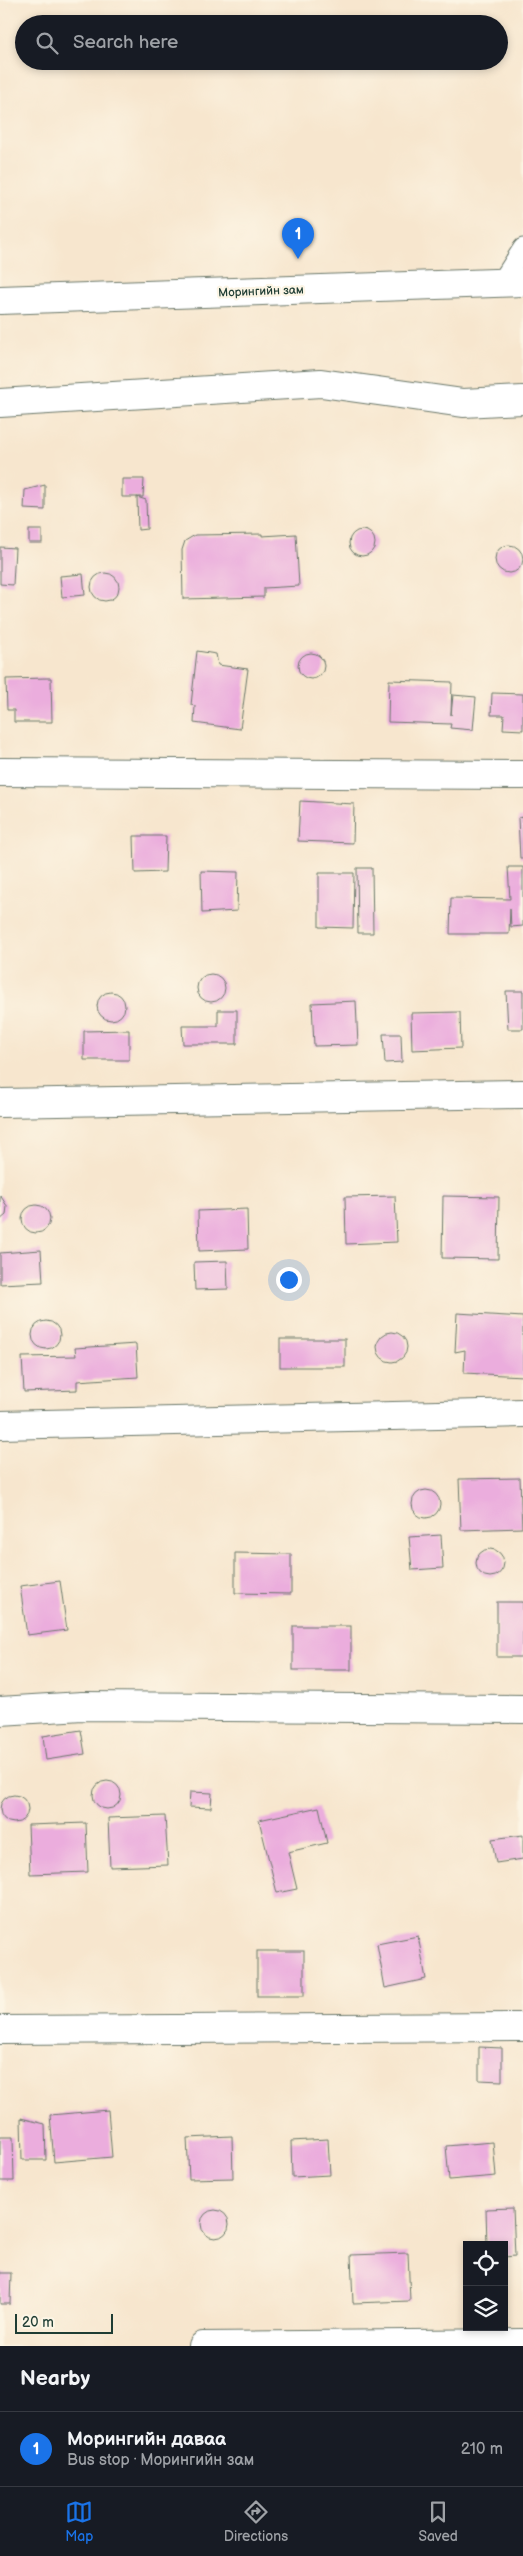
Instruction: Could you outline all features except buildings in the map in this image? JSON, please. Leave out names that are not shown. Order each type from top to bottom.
[{"type":"street","name":"Морингийн зам","points":[[0,300],[513,282]]},
{"type":"street","points":[[0,403],[321,382],[463,402],[523,400]]},
{"type":"street","points":[[0,772],[523,775]]},
{"type":"street","points":[[0,1103],[523,1094]]},
{"type":"street","points":[[0,1425],[523,1413]]},
{"type":"street","points":[[0,1711],[82,1706],[523,1710]]},
{"type":"street","points":[[0,2030],[523,2027]]},
{"type":"street","points":[[203,2346],[523,2343]]},
{"type":"lane","points":[[513,282],[523,248]]},
{"type":"place","name":"Морингийн даваа","points":[[298,259]]}]
